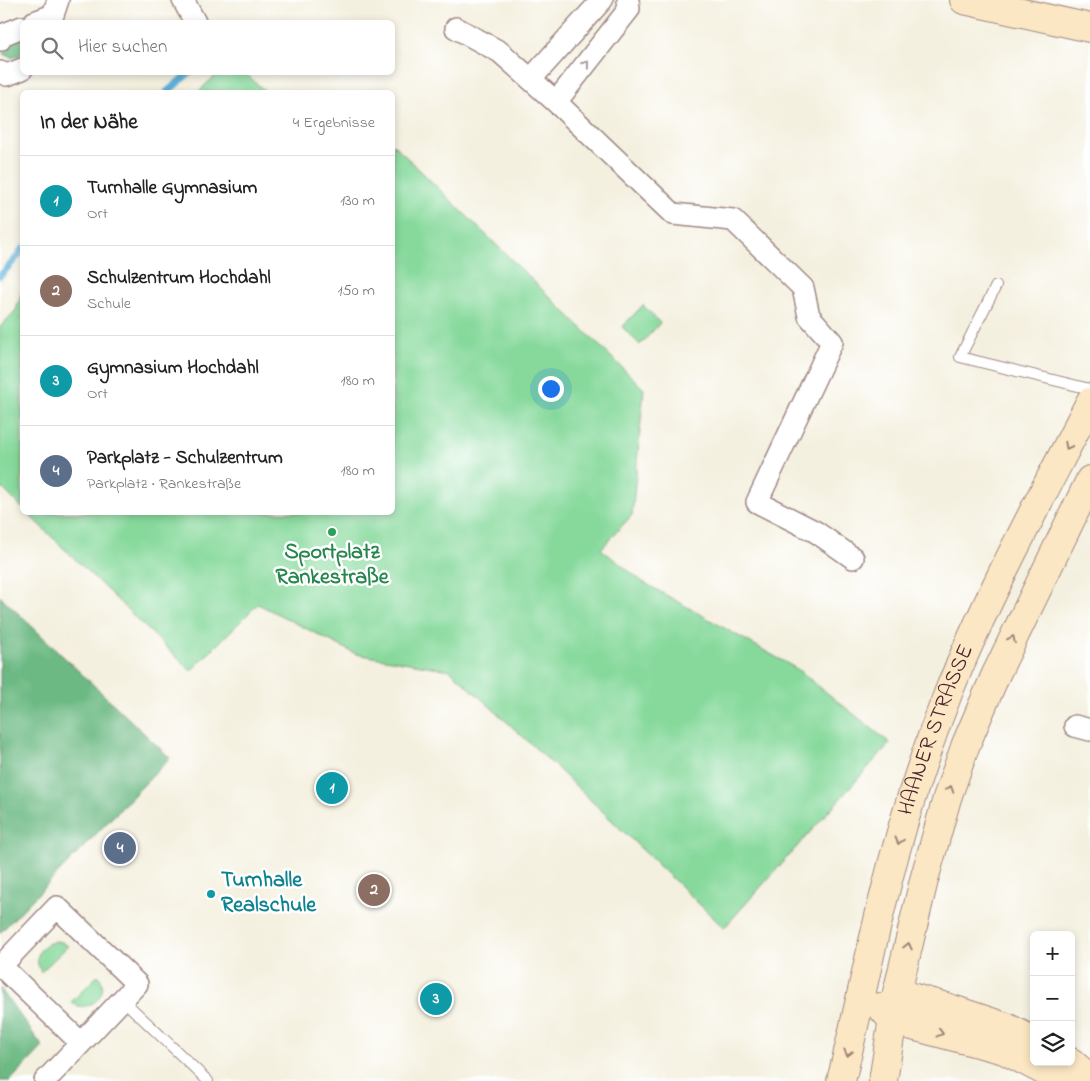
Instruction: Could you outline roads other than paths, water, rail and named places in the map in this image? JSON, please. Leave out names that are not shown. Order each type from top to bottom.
[{"type":"main road","points":[[964,0],[1090,28]]},
{"type":"main road","name":"HAANER STRASSE","points":[[841,1081],[855,1026],[871,948],[904,824],[949,692],[989,600],[1090,402]]},
{"type":"main road","name":"HAANER STRASSE","points":[[883,1081],[890,1007],[947,798],[966,744],[999,666],[1090,480]]},
{"type":"main road","points":[[871,948],[890,1007]]},
{"type":"main road","points":[[890,1007],[1004,1050],[1062,1081]]},
{"type":"main road","points":[[855,1026],[890,1007],[946,1007],[1006,1027],[1030,1039]]},
{"type":"main road","points":[[1075,1065],[1090,1078]]},
{"type":"street","points":[[183,0],[194,20]]},
{"type":"street","points":[[531,79],[602,0]]},
{"type":"street","points":[[556,102],[629,9],[628,0]]},
{"type":"street","points":[[0,40],[2,35],[20,28]]},
{"type":"street","points":[[456,28],[500,52],[556,102],[673,214],[733,220],[803,288],[809,316],[832,342],[757,502],[816,532],[853,558]]},
{"type":"street","points":[[0,72],[7,75],[20,70]]},
{"type":"street","points":[[45,1081],[137,984],[57,906],[1,966],[81,1043]]},
{"type":"lane","points":[[996,286],[960,357],[1090,389]]},
{"type":"lane","points":[[122,1000],[208,1081]]},
{"type":"waterway","points":[[169,90],[187,75]]},
{"type":"waterway","points":[[0,276],[20,252]]},
{"type":"place","name":"Sportplatz Rankestraße","points":[[332,532]]},
{"type":"place","name":"Turnhalle Gymnasium","points":[[332,788]]},
{"type":"place","name":"Parkplatz - Schulzentrum","points":[[120,848]]},
{"type":"place","name":"Schulzentrum Hochdahl","points":[[374,890]]},
{"type":"place","name":"Turnhalle Realschule","points":[[211,894]]},
{"type":"place","name":"Gymnasium Hochdahl","points":[[436,999]]}]
